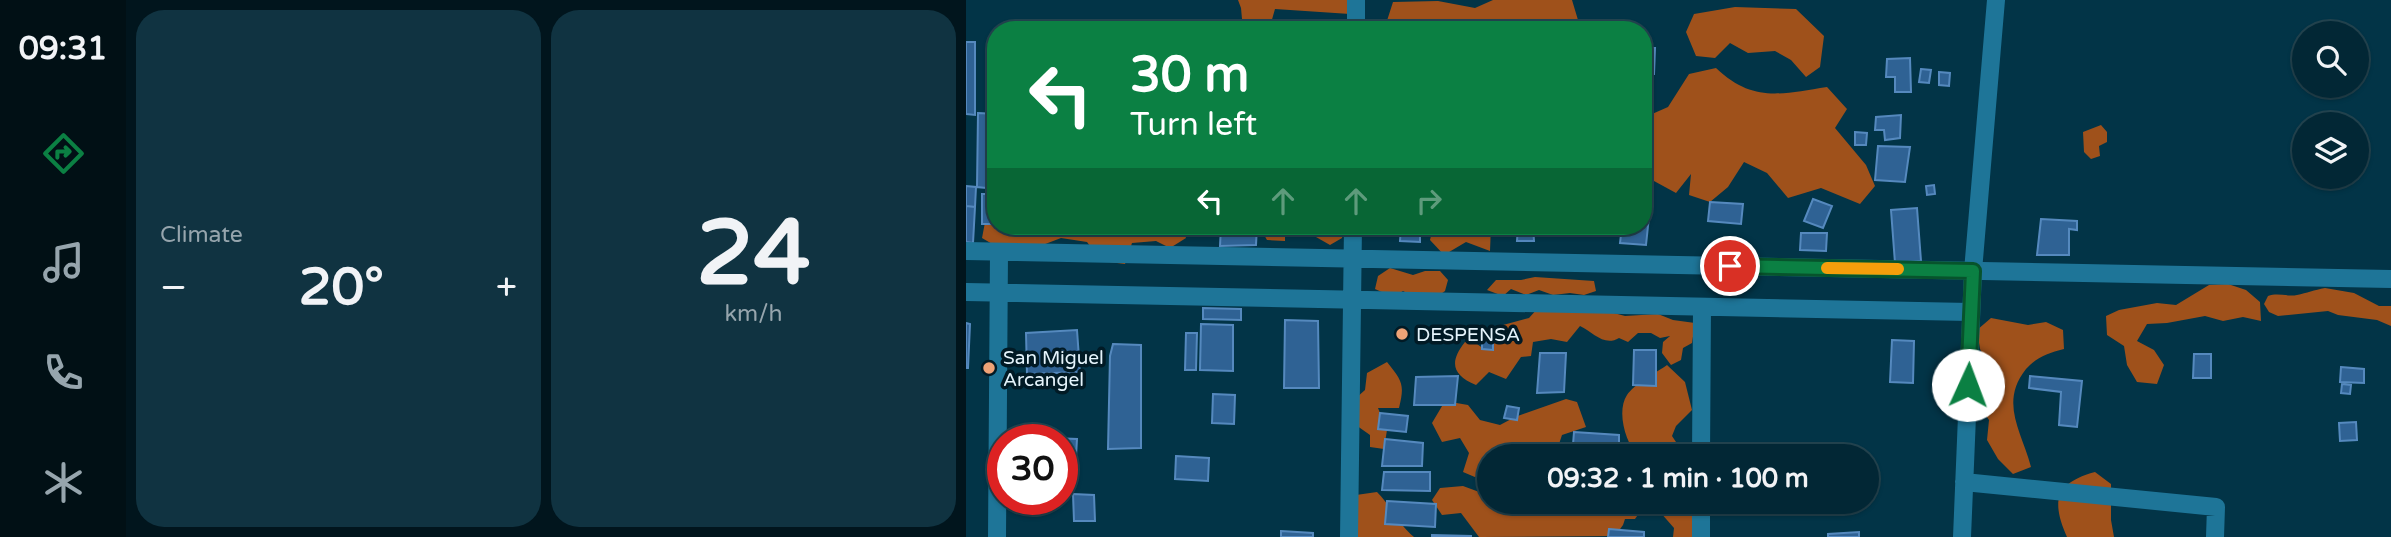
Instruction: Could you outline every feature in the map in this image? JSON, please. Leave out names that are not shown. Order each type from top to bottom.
[{"type":"street","points":[[1356,0],[1356,21]]},
{"type":"street","points":[[1962,537],[1970,312],[1996,0]]},
{"type":"street","points":[[1349,537],[1353,235]]},
{"type":"street","points":[[966,251],[2391,279]]},
{"type":"street","points":[[997,537],[999,252]]},
{"type":"street","points":[[966,292],[1970,312]]},
{"type":"street","points":[[1701,444],[1702,307]]},
{"type":"street","points":[[1964,482],[2216,507],[2215,537]]},
{"type":"street","points":[[1701,514],[1701,537]]},
{"type":"shaded area","points":[[1238,0],[1351,0],[1350,14],[1275,9],[1272,21],[1242,21]]},
{"type":"shaded area","points":[[1493,0],[1572,0],[1578,20],[1387,21],[1393,2],[1438,1],[1475,8]]},
{"type":"shaded area","points":[[1735,7],[1796,9],[1824,36],[1820,67],[1806,77],[1791,60],[1775,51],[1748,53],[1730,43],[1715,58],[1696,56],[1686,32],[1694,14]]},
{"type":"shaded area","points":[[1716,68],[1742,87],[1768,93],[1827,87],[1847,109],[1835,128],[1866,165],[1875,186],[1860,204],[1821,188],[1788,198],[1767,173],[1744,162],[1728,187],[1710,202],[1689,195],[1691,174],[1676,193],[1652,180],[1652,114],[1668,107],[1689,74]]},
{"type":"shaded area","points":[[2101,125],[2107,132],[2107,142],[2099,146],[2100,156],[2091,159],[2084,152],[2083,132]]},
{"type":"shaded area","points":[[986,217],[987,235],[1185,235],[1186,238],[1170,248],[1156,241],[1132,243],[1125,264],[1101,261],[1087,242],[1061,238],[1040,246],[999,248],[982,238]]},
{"type":"shaded area","points":[[1264,235],[1285,235],[1285,241],[1267,240]]},
{"type":"shaded area","points":[[1312,235],[1343,235],[1330,245]]},
{"type":"shaded area","points":[[1431,235],[1491,235],[1490,251],[1466,242],[1444,255],[1430,240]]},
{"type":"shaded area","points":[[1390,268],[1413,275],[1425,271],[1440,271],[1448,280],[1445,291],[1434,299],[1415,297],[1403,291],[1393,297],[1375,289],[1378,276]]},
{"type":"shaded area","points":[[1535,277],[1594,281],[1596,291],[1584,295],[1553,295],[1539,290],[1526,295],[1511,289],[1503,296],[1487,290],[1496,280]]},
{"type":"shaded area","points":[[2228,284],[2246,290],[2260,302],[2261,321],[2243,317],[2223,321],[2205,316],[2147,324],[2137,341],[2154,350],[2164,365],[2157,384],[2137,382],[2127,365],[2124,346],[2107,335],[2106,316],[2119,310],[2157,303],[2176,305],[2209,285]]},
{"type":"shaded area","points":[[2325,288],[2354,293],[2379,306],[2391,306],[2391,326],[2377,320],[2338,315],[2328,311],[2278,316],[2269,312],[2264,304],[2268,296],[2297,295]]},
{"type":"shaded area","points":[[1538,308],[1610,312],[1625,316],[1658,314],[1673,320],[1695,323],[1692,343],[1683,348],[1681,360],[1671,365],[1662,353],[1663,342],[1670,336],[1660,338],[1651,333],[1638,333],[1628,342],[1619,338],[1608,341],[1580,326],[1567,342],[1551,339],[1533,342],[1531,356],[1521,357],[1506,379],[1489,372],[1476,385],[1462,377],[1455,362],[1465,342],[1477,344],[1484,349],[1503,325],[1529,318]]},
{"type":"shaded area","points":[[1991,318],[2028,325],[2046,322],[2063,330],[2064,349],[2034,361],[2018,382],[2013,406],[2031,467],[2013,474],[1998,459],[1987,440],[1989,420],[1978,404],[1979,384],[1990,368],[1980,349],[1977,330]]},
{"type":"shaded area","points":[[1387,362],[1399,379],[1402,393],[1399,408],[1378,408],[1387,430],[1384,449],[1370,447],[1370,435],[1353,423],[1356,398],[1365,390],[1367,373]]},
{"type":"shaded area","points":[[1667,365],[1685,382],[1692,410],[1676,426],[1672,436],[1677,444],[1630,444],[1622,410],[1627,395]]},
{"type":"shaded area","points":[[1566,399],[1577,402],[1586,427],[1562,435],[1559,444],[1477,444],[1477,478],[1463,472],[1469,453],[1460,438],[1442,442],[1432,423],[1445,401],[1468,405],[1480,420],[1500,425]]},
{"type":"shaded area","points":[[2095,472],[2111,484],[2114,537],[2067,537],[2059,513],[2060,495],[2072,482]]},
{"type":"shaded area","points":[[1463,486],[1477,491],[1477,514],[1638,514],[1635,519],[1625,519],[1615,536],[1479,537],[1461,513],[1442,515],[1432,500],[1440,488]]},
{"type":"shaded area","points":[[1377,492],[1414,537],[1351,537],[1356,495]]},
{"type":"shaded area","points":[[1662,514],[1704,514],[1709,537],[1673,537],[1674,528]]},
{"type":"building","points":[[966,42],[975,42],[975,115],[966,114]]},
{"type":"building","points":[[1652,48],[1655,48],[1652,74]]},
{"type":"building","points":[[1910,58],[1911,92],[1895,92],[1895,77],[1886,77],[1887,59]]},
{"type":"building","points":[[1921,69],[1931,70],[1929,83],[1919,82]]},
{"type":"building","points":[[1939,72],[1950,73],[1949,86],[1939,85]]},
{"type":"building","points":[[978,113],[987,114],[987,188],[977,187]]},
{"type":"building","points":[[1901,115],[1900,138],[1885,140],[1884,130],[1875,130],[1876,117]]},
{"type":"building","points":[[1855,132],[1867,133],[1866,145],[1855,145]]},
{"type":"building","points":[[1878,146],[1910,147],[1905,182],[1875,180]]},
{"type":"building","points":[[1934,185],[1935,194],[1927,195],[1926,186]]},
{"type":"building","points":[[966,186],[976,187],[975,207],[966,206]]},
{"type":"building","points":[[982,194],[987,194],[987,224],[982,224]]},
{"type":"building","points":[[1813,199],[1832,206],[1823,228],[1804,221]]},
{"type":"building","points":[[1710,202],[1743,204],[1741,224],[1708,221]]},
{"type":"building","points":[[966,206],[975,207],[973,243],[966,242]]},
{"type":"building","points":[[1917,208],[1921,261],[1895,263],[1891,210]]},
{"type":"building","points":[[2041,219],[2077,221],[2077,230],[2069,229],[2069,255],[2037,255]]},
{"type":"building","points":[[1801,233],[1827,233],[1826,251],[1800,250]]},
{"type":"building","points":[[1221,235],[1257,235],[1256,245],[1220,246]]},
{"type":"building","points":[[1400,235],[1420,235],[1420,242],[1400,241]]},
{"type":"building","points":[[1517,235],[1534,235],[1534,241],[1517,241]]},
{"type":"building","points":[[1621,235],[1647,235],[1646,245],[1620,243]]},
{"type":"building","points":[[1203,308],[1241,309],[1241,320],[1203,319]]},
{"type":"building","points":[[1285,320],[1318,321],[1319,388],[1284,388]]},
{"type":"building","points":[[966,323],[970,324],[968,368],[966,368]]},
{"type":"building","points":[[1201,324],[1233,325],[1233,371],[1200,370]]},
{"type":"building","points":[[1077,330],[1080,372],[1027,374],[1026,333]]},
{"type":"building","points":[[1186,333],[1197,333],[1196,370],[1185,370]]},
{"type":"building","points":[[1482,339],[1493,339],[1493,350],[1482,349]]},
{"type":"building","points":[[1892,340],[1914,341],[1913,383],[1890,382]]},
{"type":"building","points":[[1113,344],[1141,345],[1141,448],[1108,449],[1110,356]]},
{"type":"building","points":[[1634,350],[1656,350],[1656,386],[1633,385]]},
{"type":"building","points":[[1540,353],[1566,353],[1564,392],[1537,393]]},
{"type":"building","points":[[2194,354],[2211,354],[2211,378],[2193,378]]},
{"type":"building","points":[[2341,367],[2364,369],[2364,383],[2340,382]]},
{"type":"building","points":[[1458,376],[1455,405],[1414,405],[1416,377]]},
{"type":"building","points":[[2030,376],[2082,381],[2077,427],[2059,425],[2061,392],[2029,388]]},
{"type":"building","points":[[2342,384],[2351,385],[2350,394],[2341,393]]},
{"type":"building","points":[[1213,394],[1235,395],[1234,424],[1212,423]]},
{"type":"building","points":[[1507,406],[1519,408],[1517,420],[1504,418]]},
{"type":"building","points":[[1380,413],[1408,416],[1406,432],[1378,429]]},
{"type":"building","points":[[2356,422],[2357,440],[2340,441],[2339,423]]},
{"type":"building","points":[[1574,432],[1619,435],[1619,444],[1573,444]]},
{"type":"building","points":[[1385,439],[1423,443],[1422,466],[1382,466]]},
{"type":"building","points":[[1176,456],[1209,458],[1208,481],[1175,479]]},
{"type":"building","points":[[1384,472],[1430,472],[1430,491],[1382,490]]},
{"type":"building","points":[[1078,494],[1094,495],[1095,521],[1074,521],[1074,515],[1078,515]]},
{"type":"building","points":[[1387,501],[1436,504],[1435,527],[1385,524]]},
{"type":"building","points":[[1609,529],[1644,532],[1644,537],[1608,537]]},
{"type":"building","points":[[1281,531],[1313,533],[1313,537],[1281,537]]},
{"type":"building","points":[[1859,532],[1859,537],[1828,537],[1828,534]]},
{"type":"building","points":[[1471,536],[1471,537],[1432,537]]},
{"type":"slow traffic","points":[[1827,268],[1898,269]]},
{"type":"place","name":"DESPENSA","points":[[1402,334]]},
{"type":"place","name":"San Miguel Arcangel","points":[[989,368]]},
{"type":"route","points":[[1730,266],[1973,271],[1968,385]]}]
